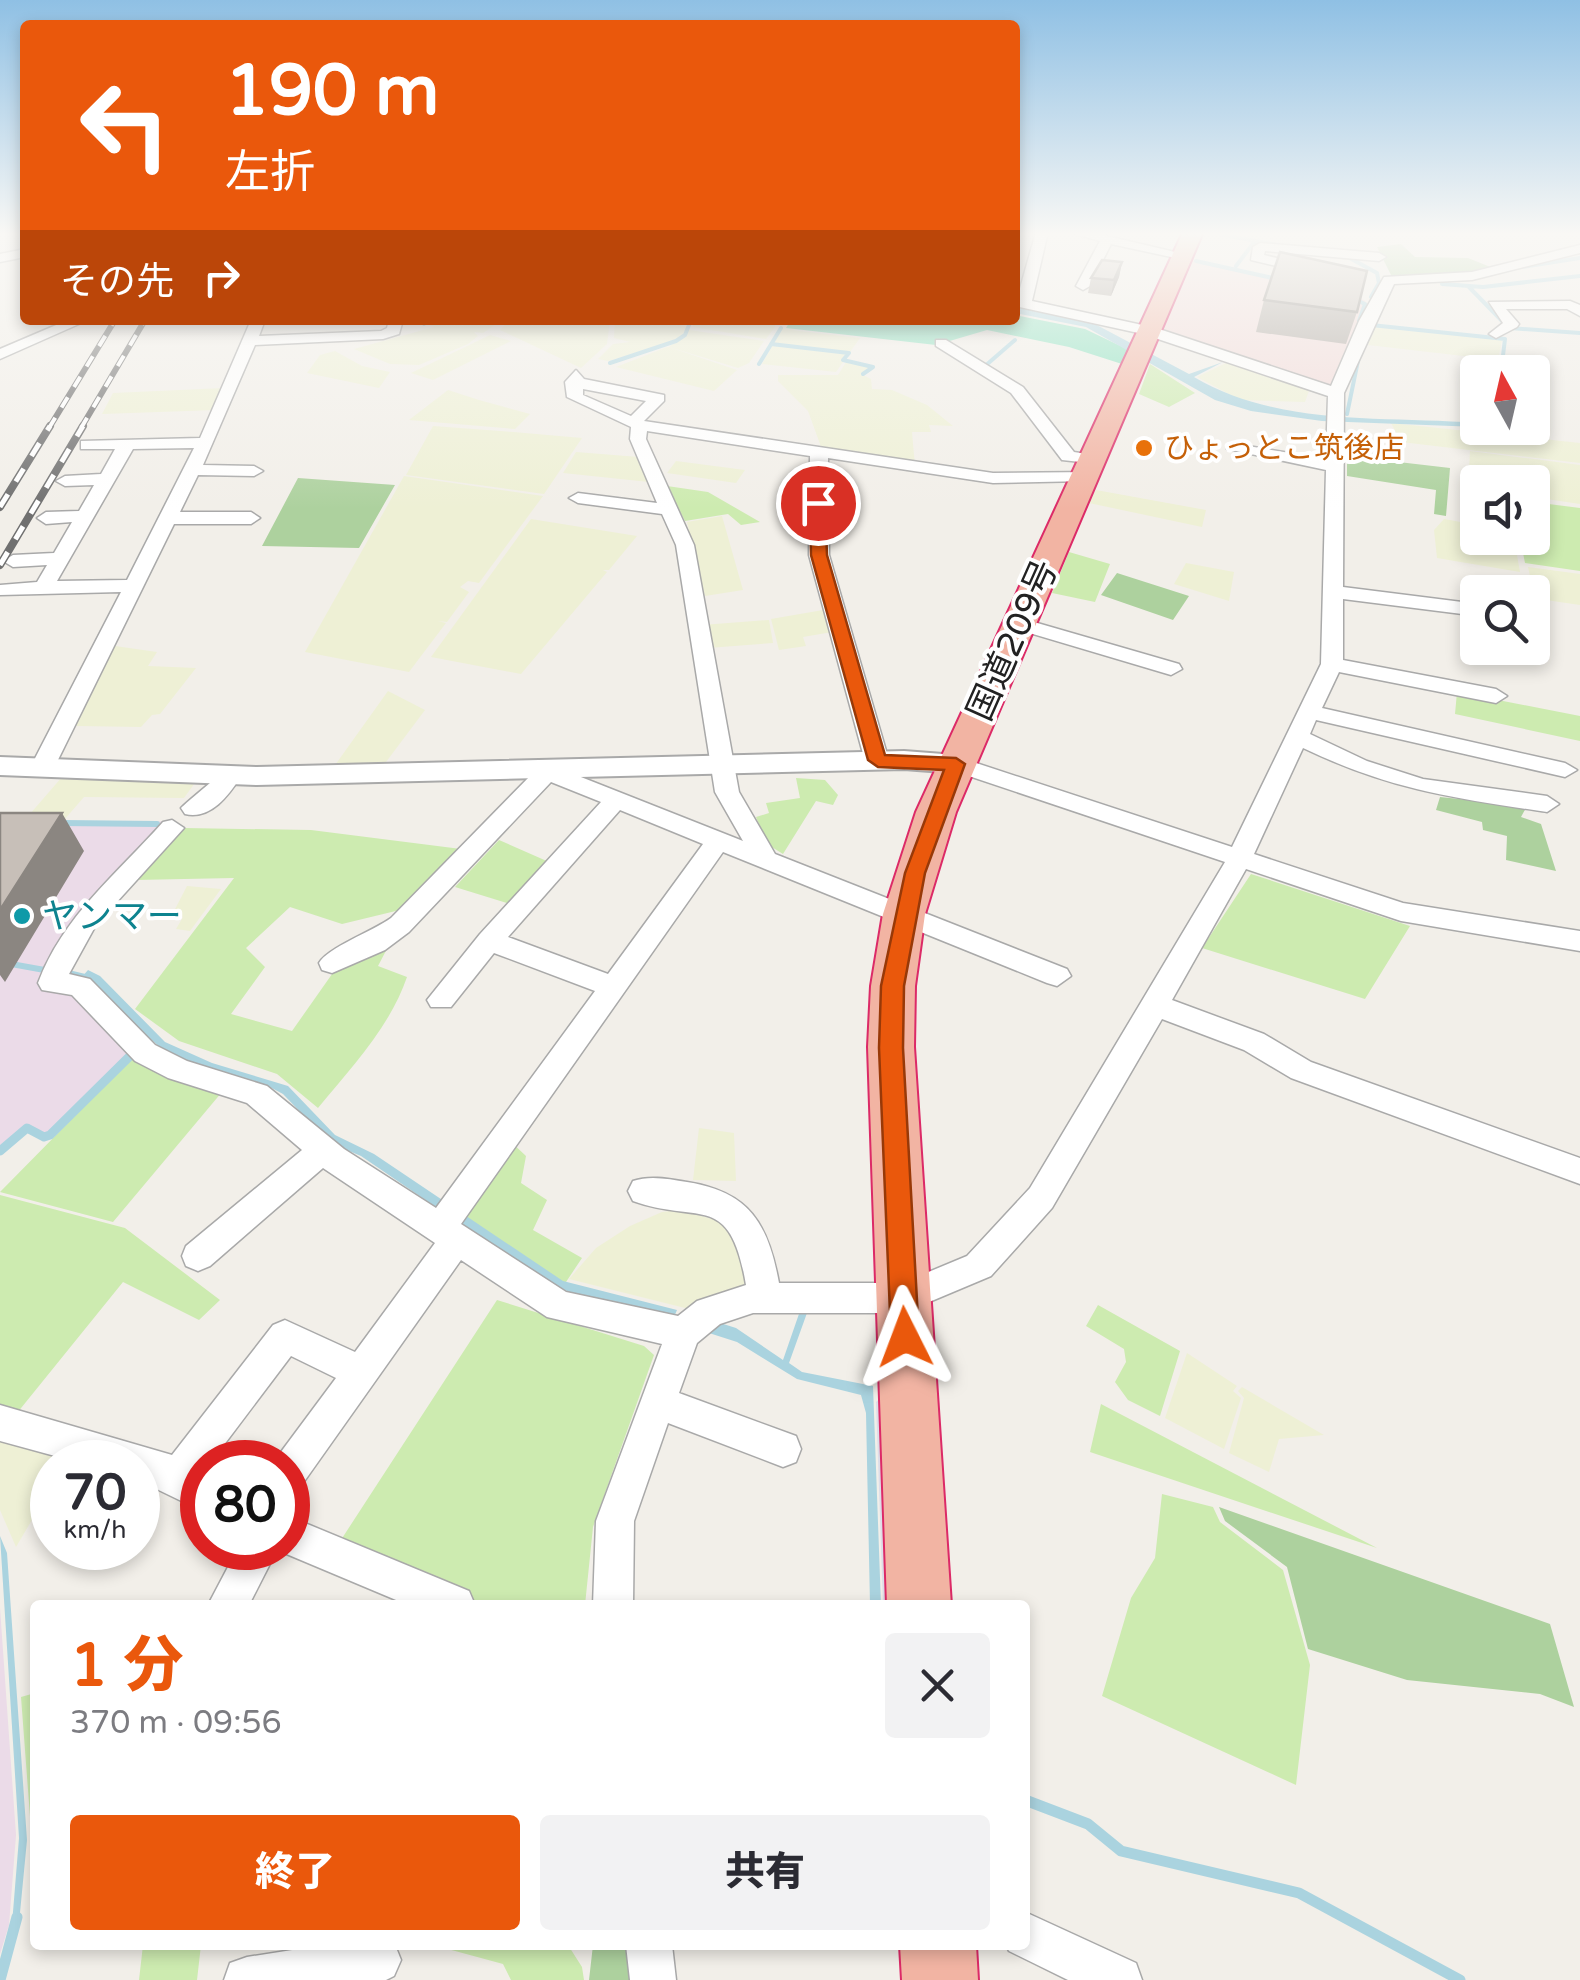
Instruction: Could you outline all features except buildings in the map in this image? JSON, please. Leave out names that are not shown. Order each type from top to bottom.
[{"type":"highway","name":"国道209号","points":[[920,1600],[891,1048],[893,986],[904,914],[956,764],[1154,324]]},
{"type":"highway","points":[[938,1950],[940,1980]]},
{"type":"street","points":[[1115,324],[1151,332],[1336,394]]},
{"type":"street","points":[[613,1600],[615,1521],[683,1334],[709,1312],[765,1298],[903,1298],[979,1266],[1041,1198],[1238,861],[1332,664],[1336,394],[1368,324]]},
{"type":"street","points":[[1496,334],[1511,324]]},
{"type":"street","points":[[38,325],[51,336]]},
{"type":"street","points":[[0,354],[72,325]]},
{"type":"street","points":[[42,768],[130,586],[216,424],[256,325]]},
{"type":"street","points":[[327,338],[331,325]]},
{"type":"street","points":[[250,341],[390,334],[394,325]]},
{"type":"street","points":[[941,343],[1017,390],[1068,456],[1089,468]]},
{"type":"street","points":[[765,857],[727,792],[686,545],[638,439],[636,424],[658,398],[574,379],[575,396],[636,424],[819,455],[993,478],[1089,468]]},
{"type":"street","points":[[117,426],[216,424]]},
{"type":"street","points":[[88,446],[205,443]]},
{"type":"street","points":[[44,587],[127,444]]},
{"type":"street","points":[[1236,449],[1336,466]]},
{"type":"street","points":[[819,455],[819,555],[878,760]]},
{"type":"street","points":[[190,470],[254,471]]},
{"type":"street","points":[[64,480],[106,478]]},
{"type":"street","points":[[578,498],[672,510]]},
{"type":"street","points":[[46,518],[84,516]]},
{"type":"street","points":[[166,518],[251,518]]},
{"type":"street","points":[[12,562],[58,559]]},
{"type":"street","points":[[4,590],[130,586]]},
{"type":"street","points":[[1335,592],[1460,608]]},
{"type":"street","points":[[1020,624],[1171,669]]},
{"type":"street","points":[[1332,664],[1496,696]]},
{"type":"street","points":[[1310,712],[1566,770]]},
{"type":"street","points":[[1298,738],[1359,766],[1420,786],[1546,804]]},
{"type":"street","points":[[0,766],[230,775],[544,771],[878,760],[956,764],[1238,861],[1401,912],[1580,940]]},
{"type":"street","points":[[544,771],[1057,976]]},
{"type":"street","points":[[332,964],[376,944],[400,925],[544,771]]},
{"type":"street","points":[[230,775],[215,796],[183,818],[135,873],[104,896],[58,959],[52,983],[80,986],[145,1053],[178,1070],[257,1094],[324,1150],[559,1306],[683,1334]]},
{"type":"street","points":[[440,1000],[616,800]]},
{"type":"street","points":[[310,1442],[614,987],[719,840]]},
{"type":"street","points":[[488,941],[614,987]]},
{"type":"street","points":[[1155,1005],[1254,1042],[1301,1070],[1580,1172]]},
{"type":"street","points":[[198,1256],[324,1150]]},
{"type":"street","points":[[644,1192],[724,1204],[748,1225],[765,1298]]},
{"type":"street","points":[[219,1440],[285,1336],[360,1372]]},
{"type":"street","points":[[658,1402],[782,1450]]},
{"type":"street","points":[[0,1422],[158,1467],[180,1479]]},
{"type":"street","points":[[310,1544],[442,1600]]},
{"type":"street","points":[[231,1600],[247,1570]]},
{"type":"street","points":[[1030,1937],[1119,1980]]},
{"type":"street","points":[[649,1950],[652,1980]]},
{"type":"street","points":[[247,1980],[327,1974],[378,1960]]},
{"type":"shaded area","points":[[1165,324],[1360,324],[1334,387],[1162,331]]},
{"type":"shaded area","points":[[167,821],[98,894],[47,963],[41,990],[62,988],[79,993],[130,1053],[46,1134],[27,1126],[0,1148],[0,827]]},
{"type":"shaded area","points":[[884,1395],[900,1600],[883,1600],[876,1402]]},
{"type":"shaded area","points":[[0,1608],[16,1835],[9,1925],[0,1954]]},
{"type":"green space","points":[[1062,324],[1085,329],[1129,350],[1122,364],[1069,347],[987,330],[936,345],[786,328]]},
{"type":"green space","points":[[429,325],[495,325],[483,333],[474,332],[478,336],[468,344],[419,365],[390,364],[354,349],[434,327]]},
{"type":"green space","points":[[504,325],[609,325],[607,344],[581,368],[500,330]]},
{"type":"green space","points":[[615,325],[687,326],[683,335],[669,343],[608,361],[598,359],[613,344],[630,342],[614,338]]},
{"type":"green space","points":[[693,325],[775,325],[766,339]]},
{"type":"green space","points":[[1375,326],[1502,340],[1499,355],[1460,356],[1368,345]]},
{"type":"green space","points":[[782,329],[860,338],[836,372],[762,364]]},
{"type":"green space","points":[[689,330],[764,341],[749,363],[738,368],[669,347]]},
{"type":"green space","points":[[490,335],[511,341],[433,380],[411,373]]},
{"type":"green space","points":[[667,347],[737,370],[714,391],[616,367]]},
{"type":"green space","points":[[335,351],[362,366],[390,372],[379,388],[307,373],[320,355]]},
{"type":"green space","points":[[846,362],[870,367],[861,374],[871,379],[872,389],[892,390],[927,405],[953,426],[929,425],[931,432],[912,432],[915,466],[824,455],[808,411],[778,381],[778,375],[838,375]]},
{"type":"green space","points":[[1226,363],[1309,391],[1305,402],[1240,400],[1197,377]]},
{"type":"green space","points":[[1150,364],[1195,393],[1169,407],[1139,394]]},
{"type":"green space","points":[[224,388],[216,410],[102,414],[113,393]]},
{"type":"green space","points":[[448,390],[530,414],[515,429],[409,420]]},
{"type":"green space","points":[[1391,423],[1460,430],[1460,445],[1550,445],[1550,440],[1580,443],[1580,463],[1401,442]]},
{"type":"green space","points":[[433,426],[582,438],[544,494],[406,475]]},
{"type":"green space","points":[[1470,451],[1580,465],[1580,504],[1550,500],[1550,465],[1469,465]]},
{"type":"green space","points":[[576,452],[639,457],[649,482],[563,473]]},
{"type":"green space","points":[[1347,456],[1450,468],[1446,516],[1434,514],[1436,490],[1347,476]]},
{"type":"green space","points":[[676,461],[745,470],[736,483],[667,473]]},
{"type":"green space","points":[[404,476],[543,496],[479,583],[468,581],[460,587],[469,592],[447,622],[438,621],[446,623],[409,672],[305,652]]},
{"type":"green space","points":[[298,478],[395,485],[359,548],[262,546]]},
{"type":"green space","points":[[667,486],[708,492],[760,522],[741,525],[728,514],[685,521]]},
{"type":"green space","points":[[1096,490],[1206,510],[1202,527],[1089,503]]},
{"type":"green space","points":[[1550,504],[1580,508],[1580,571],[1525,563],[1523,555],[1550,555]]},
{"type":"green space","points":[[722,516],[743,590],[705,596],[687,522]]},
{"type":"green space","points":[[531,519],[637,536],[609,570],[603,570],[607,572],[521,674],[431,657]]},
{"type":"green space","points":[[1444,519],[1460,522],[1460,555],[1517,555],[1520,572],[1437,558],[1434,530]]},
{"type":"green space","points":[[1069,552],[1110,564],[1095,602],[1052,593]]},
{"type":"green space","points":[[1186,563],[1234,572],[1229,601],[1174,584]]},
{"type":"green space","points":[[1528,567],[1580,574],[1580,605],[1550,601],[1550,575],[1530,575]]},
{"type":"green space","points":[[1117,573],[1189,596],[1173,620],[1101,595]]},
{"type":"green space","points":[[823,610],[832,632],[803,637],[806,646],[779,650],[771,619]]},
{"type":"green space","points":[[769,620],[773,643],[708,648],[702,625]]},
{"type":"green space","points":[[115,646],[157,652],[148,666],[196,668],[160,714],[152,715],[141,727],[76,726]]},
{"type":"green space","points":[[388,691],[425,710],[383,766],[333,768]]},
{"type":"green space","points":[[1457,692],[1580,716],[1580,741],[1455,714]]},
{"type":"green space","points":[[62,777],[197,780],[184,798],[84,797],[64,820],[23,822]]},
{"type":"green space","points":[[796,778],[825,780],[838,795],[833,805],[816,801],[783,854],[767,844],[756,817],[769,813],[766,803],[800,798]]},
{"type":"green space","points":[[1440,797],[1527,806],[1521,817],[1541,824],[1556,871],[1506,860],[1507,836],[1483,830],[1482,822],[1436,810]]},
{"type":"green space","points":[[184,828],[311,830],[461,849],[404,909],[342,924],[290,907],[246,948],[265,967],[231,1014],[292,1031],[337,967],[390,943],[378,966],[407,977],[380,1030],[318,1108],[277,1074],[179,1041],[135,1009],[234,878],[135,880]]},
{"type":"green space","points":[[499,840],[549,862],[510,904],[455,887]]},
{"type":"green space","points":[[1251,874],[1410,926],[1365,999],[1202,948]]},
{"type":"green space","points":[[187,886],[221,889],[190,931],[176,929],[183,917],[172,915]]},
{"type":"green space","points":[[134,1056],[222,1092],[113,1222],[0,1192]]},
{"type":"green space","points":[[699,1128],[734,1133],[736,1181],[693,1180]]},
{"type":"green space","points":[[508,1139],[526,1156],[521,1183],[547,1200],[533,1230],[582,1258],[558,1294],[450,1227]]},
{"type":"green space","points":[[0,1195],[125,1228],[220,1300],[199,1320],[123,1282],[13,1418],[0,1414]]},
{"type":"green space","points":[[679,1210],[720,1221],[735,1232],[747,1281],[739,1291],[689,1309],[569,1279],[596,1248],[630,1226],[662,1212]]},
{"type":"green space","points":[[497,1300],[644,1346],[654,1355],[593,1527],[586,1600],[464,1600],[337,1546]]},
{"type":"green space","points":[[1098,1305],[1180,1351],[1160,1416],[1128,1400],[1115,1382],[1126,1362],[1124,1349],[1086,1326]]},
{"type":"green space","points":[[1187,1353],[1237,1386],[1233,1391],[1241,1398],[1224,1449],[1165,1418]]},
{"type":"green space","points":[[1242,1387],[1324,1435],[1279,1439],[1269,1472],[1229,1453],[1244,1398],[1238,1391]]},
{"type":"green space","points":[[1101,1404],[1377,1548],[1090,1452]]},
{"type":"green space","points":[[0,1441],[30,1447],[30,1523],[16,1547],[0,1510]]},
{"type":"green space","points":[[1162,1494],[1213,1507],[1220,1522],[1283,1570],[1310,1665],[1296,1785],[1102,1696],[1131,1598],[1155,1558]]},
{"type":"green space","points":[[1219,1507],[1550,1624],[1574,1707],[1540,1694],[1407,1680],[1308,1649],[1287,1567],[1225,1521]]},
{"type":"green space","points":[[30,1694],[30,1816],[21,1697]]},
{"type":"green space","points":[[142,1950],[200,1950],[197,1980],[139,1980]]},
{"type":"green space","points":[[451,1950],[571,1950],[582,1967],[584,1980],[511,1980],[503,1964]]},
{"type":"green space","points":[[592,1950],[641,1950],[644,1980],[589,1980]]},
{"type":"water","points":[[1073,324],[1096,324],[1189,374],[1223,362],[1194,377],[1261,404],[1332,416],[1460,422],[1460,426],[1322,421],[1251,411],[1215,400],[1086,327]]},
{"type":"water","points":[[88,970],[100,976],[165,1042],[212,1063],[288,1086],[335,1135],[374,1154],[563,1281],[677,1310],[674,1317],[581,1297],[544,1281],[361,1156],[330,1143],[283,1094],[266,1085],[218,1074],[162,1049],[81,978]]},
{"type":"water","points":[[800,1311],[807,1313],[789,1363],[802,1372],[873,1386],[881,1600],[870,1600],[866,1413],[861,1395],[797,1379],[737,1342],[709,1333],[717,1322],[736,1328],[783,1360]]},
{"type":"water","points":[[0,1536],[7,1553],[27,1840],[19,1923],[12,1924],[19,1838]]},
{"type":"waterway","points":[[610,363],[676,341],[685,335],[689,325]]},
{"type":"waterway","points":[[1371,325],[1505,339],[1503,355]]},
{"type":"waterway","points":[[771,344],[781,328]]},
{"type":"waterway","points":[[1510,328],[1580,333]]},
{"type":"waterway","points":[[985,366],[1015,340]]},
{"type":"waterway","points":[[759,364],[771,344]]},
{"type":"waterway","points":[[771,344],[849,353],[843,360],[873,367],[863,374]]},
{"type":"waterway","points":[[1347,414],[1359,356]]},
{"type":"waterway","points":[[62,823],[157,824]]},
{"type":"waterway","points":[[0,962],[50,971]]},
{"type":"waterway","points":[[64,972],[93,979]]},
{"type":"waterway","points":[[0,1151],[27,1128],[44,1137],[50,1135],[133,1053]]},
{"type":"waterway","points":[[1030,1802],[1088,1824],[1121,1851],[1299,1893],[1460,1980]]},
{"type":"waterway","points":[[0,1980],[17,1917]]},
{"type":"railway","points":[[49,428],[112,325]]},
{"type":"railway","points":[[81,428],[142,325]]},
{"type":"railway","points":[[0,507],[50,426]]},
{"type":"railway","points":[[0,565],[83,426]]},
{"type":"place","name":"ひょっとこ筑後店","points":[[1144,448]]},
{"type":"place","name":"ヤンマー","points":[[22,916]]},
{"type":"route","points":[[818,503],[819,555],[878,760],[956,764],[915,873],[893,986],[891,1048],[905,1337]]}]
